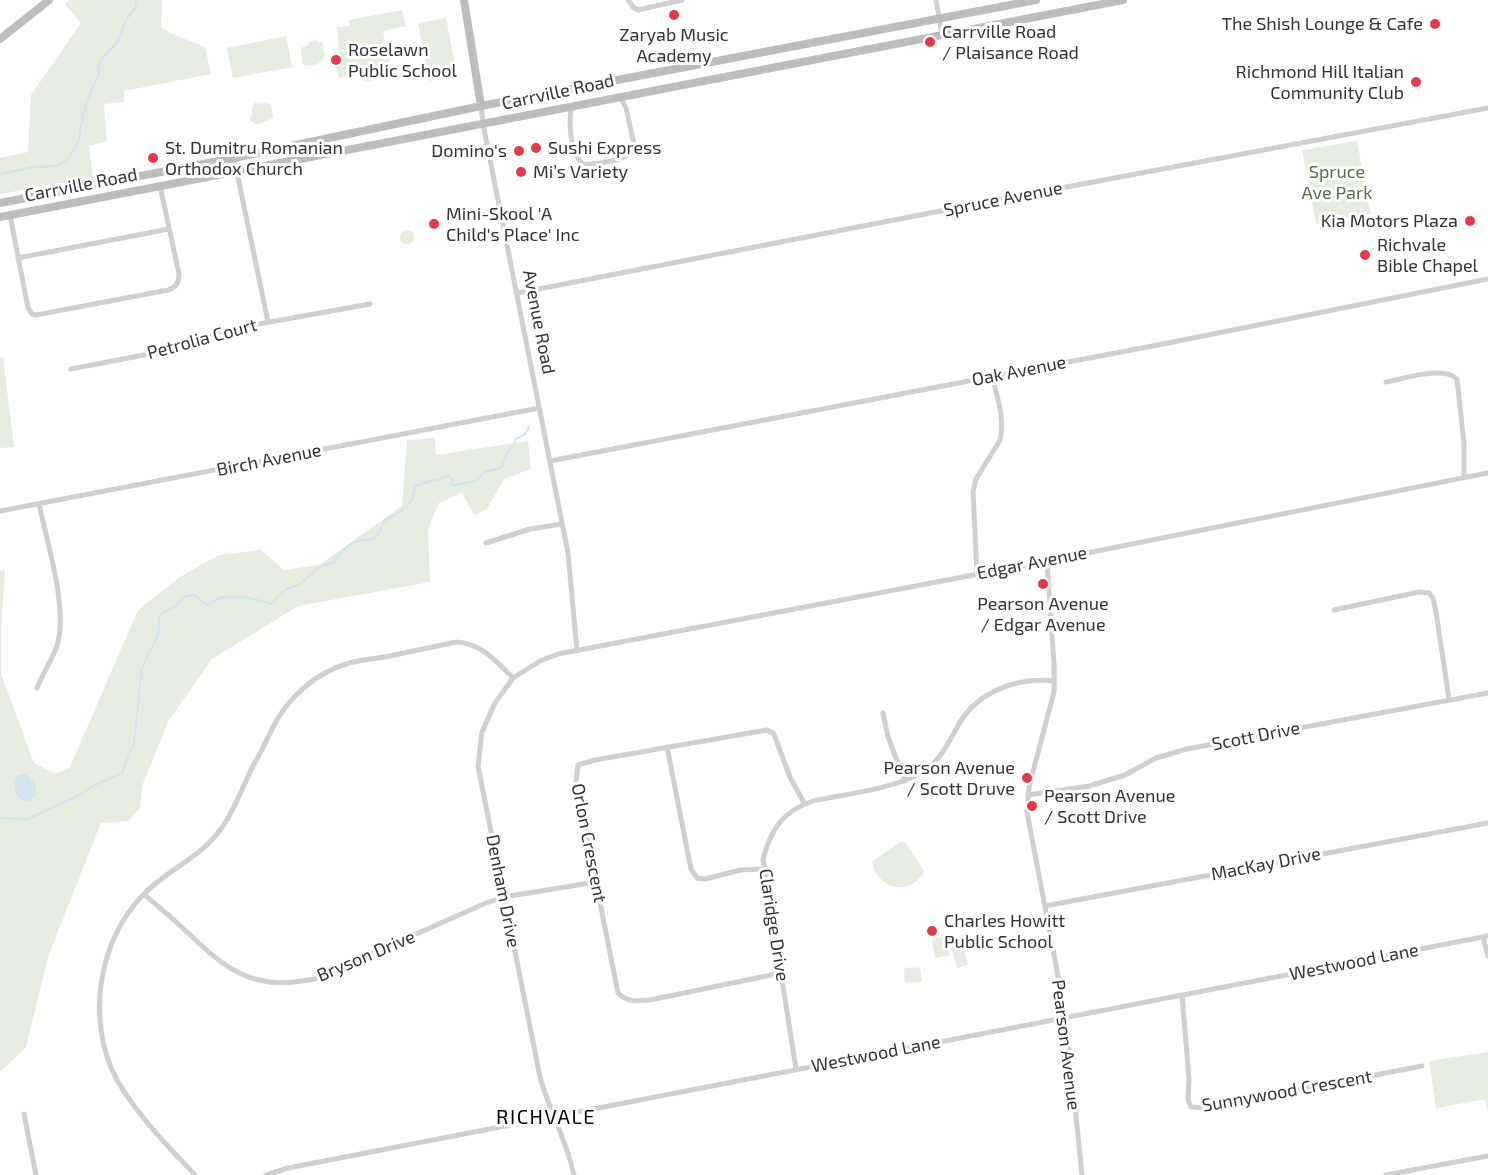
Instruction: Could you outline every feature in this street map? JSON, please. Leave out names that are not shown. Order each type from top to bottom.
[{"type":"main road","name":"Avenue Road","points":[[464,0],[481,106]]},
{"type":"main road","name":"Carrville Road","points":[[0,202],[234,158],[481,106],[1036,0]]},
{"type":"main road","name":"Carrville Road","points":[[0,217],[1123,0]]},
{"type":"main road","points":[[0,39],[45,1]]},
{"type":"main road","points":[[694,66],[698,82]]},
{"type":"main road","points":[[352,133],[356,148]]},
{"type":"main road","points":[[121,180],[124,193]]},
{"type":"street","points":[[628,0],[638,10],[682,0]]},
{"type":"street","points":[[936,0],[942,34]]},
{"type":"street","points":[[572,106],[568,121],[576,157],[582,164],[594,164],[627,156],[633,149],[634,144],[626,108],[620,96]]},
{"type":"street","name":"Avenue Road","points":[[481,106],[568,553],[577,651]]},
{"type":"street","name":"Spruce Avenue","points":[[518,293],[1488,108]]},
{"type":"street","points":[[234,158],[268,322]]},
{"type":"street","points":[[10,215],[28,308],[32,315],[168,290],[173,289],[179,279],[160,186]]},
{"type":"street","points":[[18,258],[169,229]]},
{"type":"street","name":"Oak Avenue","points":[[550,461],[1168,343],[1488,279]]},
{"type":"street","name":"Petrolia Court","points":[[71,369],[175,349],[219,332],[370,304]]},
{"type":"street","points":[[1386,382],[1441,372],[1453,374],[1457,379],[1464,444],[1464,478]]},
{"type":"street","points":[[977,573],[973,492],[976,479],[1000,440],[1001,434],[1002,420],[992,376]]},
{"type":"street","name":"Birch Avenue","points":[[0,511],[538,408]]},
{"type":"street","name":"Edgar Avenue","points":[[577,651],[1488,473]]},
{"type":"street","points":[[37,688],[58,641],[61,619],[39,504]]},
{"type":"street","points":[[486,543],[530,529],[562,524]]},
{"type":"street","name":"Pearson Avenue","points":[[1047,561],[1054,692],[1028,795],[1027,812],[1066,1018],[1082,1175]]},
{"type":"street","points":[[1334,610],[1419,592],[1429,593],[1433,598],[1436,612],[1449,699]]},
{"type":"street","points":[[192,1174],[143,1116],[111,1067],[101,1028],[99,1001],[106,959],[112,941],[122,924],[144,894],[215,838],[231,814],[285,705],[318,677],[351,663],[456,642],[468,642],[485,651],[513,678]]},
{"type":"street","name":"Denham Drive","points":[[574,1175],[555,1116],[547,1103],[540,1077],[478,766],[482,732],[495,703],[513,678],[540,661],[558,654],[577,651]]},
{"type":"street","name":"Claridge Drive","points":[[796,1069],[763,859],[766,845],[775,829],[784,816],[804,803],[905,780],[925,770],[949,743],[960,722],[987,694],[1011,685],[1031,681],[1054,681]]},
{"type":"street","name":"Scott Drive","points":[[1028,795],[1089,786],[1125,775],[1156,758],[1187,749],[1488,693]]},
{"type":"street","points":[[883,713],[888,736],[905,780]]},
{"type":"street","name":"Orlon Crescent","points":[[781,973],[650,1000],[628,1000],[618,993],[576,782],[578,765],[595,760],[767,730],[776,737],[790,777],[804,803]]},
{"type":"street","points":[[667,747],[691,869],[697,878],[741,870],[765,869]]},
{"type":"street","name":"MacKay Drive","points":[[1045,906],[1488,823]]},
{"type":"street","name":"Bryson Drive","points":[[144,894],[224,964],[250,978],[279,983],[315,979],[504,897],[596,882]]},
{"type":"street","points":[[1485,936],[1488,956]]},
{"type":"street","name":"Westwood Lane","points":[[266,1175],[288,1168],[1485,936]]},
{"type":"street","name":"Sunnywood Crescent","points":[[1182,995],[1189,1079],[1188,1099],[1191,1107],[1206,1108],[1422,1066]]},
{"type":"street","points":[[24,1114],[36,1175]]},
{"type":"street","points":[[1386,1175],[1488,1156]]},
{"type":"green space","points":[[70,0],[162,0],[161,27],[205,47],[211,74],[124,91],[124,102],[104,104],[107,141],[89,146],[93,179],[80,183],[68,182],[0,194],[0,158],[28,152],[31,95],[81,23],[65,4]]},
{"type":"green space","points":[[402,10],[406,26],[383,31],[392,77],[365,82],[365,78],[354,75],[339,78],[335,64],[340,62],[337,27],[350,26],[349,20]]},
{"type":"green space","points":[[446,18],[457,75],[429,81],[418,23]]},
{"type":"green space","points":[[286,36],[292,67],[233,78],[227,48]]},
{"type":"green space","points":[[316,40],[318,43],[322,41],[325,57],[318,64],[306,66],[302,63],[301,48],[308,45],[308,42]]},
{"type":"green space","points":[[254,103],[271,104],[273,118],[257,125],[250,120]]},
{"type":"green space","name":"Spruce Ave Park","points":[[1357,141],[1371,214],[1316,224],[1302,150]]},
{"type":"green space","points":[[407,230],[412,232],[414,237],[412,242],[407,244],[402,242],[400,237],[402,232]]},
{"type":"green space","points":[[3,357],[14,447],[0,448],[0,358]]},
{"type":"green space","points":[[435,438],[436,455],[528,441],[531,469],[504,479],[487,509],[474,515],[462,492],[439,503],[428,529],[430,582],[298,606],[212,659],[169,720],[142,786],[140,808],[128,821],[101,823],[49,954],[26,1047],[0,1072],[0,571],[5,570],[1,674],[34,763],[55,774],[70,767],[138,610],[180,577],[219,555],[261,550],[284,570],[319,565],[402,506],[407,440]]},
{"type":"green space","points":[[900,842],[906,843],[924,871],[911,884],[895,887],[881,879],[872,862]]},
{"type":"green space","points":[[947,936],[950,955],[935,958],[932,939]]},
{"type":"green space","points":[[961,939],[968,965],[957,968],[950,942]]},
{"type":"green space","points":[[920,967],[922,982],[908,983],[905,981],[904,968]]},
{"type":"green space","points":[[1488,1052],[1488,1113],[1485,1099],[1436,1108],[1429,1061]]},
{"type":"water","points":[[19,774],[26,774],[35,785],[36,796],[29,801],[23,801],[16,793],[14,780]]},
{"type":"waterway","points":[[0,174],[34,167],[57,166],[68,159],[78,142],[86,103],[99,74],[100,61],[118,41],[126,20],[135,8],[136,0]]},
{"type":"waterway","points":[[0,818],[28,819],[122,773],[134,743],[142,668],[158,635],[159,618],[184,597],[194,595],[207,605],[220,598],[233,597],[271,604],[283,591],[299,584],[322,566],[332,563],[352,543],[375,538],[384,521],[409,504],[415,486],[448,476],[453,480],[451,484],[454,485],[476,481],[484,472],[498,469],[502,466],[508,450],[514,446],[516,439],[525,434],[529,427]]},
{"type":"place","name":"Zaryab Music Academy","points":[[674,15]]},
{"type":"place","name":"The Shish Lounge & Cafe","points":[[1435,24]]},
{"type":"place","name":"Carrville Road / Plaisance Road","points":[[930,42]]},
{"type":"place","name":"Roselawn Public School","points":[[336,60]]},
{"type":"place","name":"Richmond Hill Italian Community Club","points":[[1416,82]]},
{"type":"place","name":"Sushi Express","points":[[536,148]]},
{"type":"place","name":"Domino's","points":[[519,151]]},
{"type":"place","name":"St. Dumitru Romanian Orthodox Church","points":[[153,158]]},
{"type":"place","name":"Mi’s Variety","points":[[521,172]]},
{"type":"place","name":"Kia Motors Plaza","points":[[1470,221]]},
{"type":"place","name":"Mini-Skool 'A Child's Place' Inc","points":[[434,224]]},
{"type":"place","name":"Richvale Bible Chapel","points":[[1365,255]]},
{"type":"place","name":"Pearson Avenue / Edgar Avenue","points":[[1043,584]]},
{"type":"place","name":"Pearson Avenue / Scott Druve","points":[[1027,778]]},
{"type":"place","name":"Pearson Avenue / Scott Drive","points":[[1032,806]]},
{"type":"place","name":"Charles Howitt Public School","points":[[932,931]]},
{"type":"district","name":"RICHVALE","points":[[546,1117]]}]
